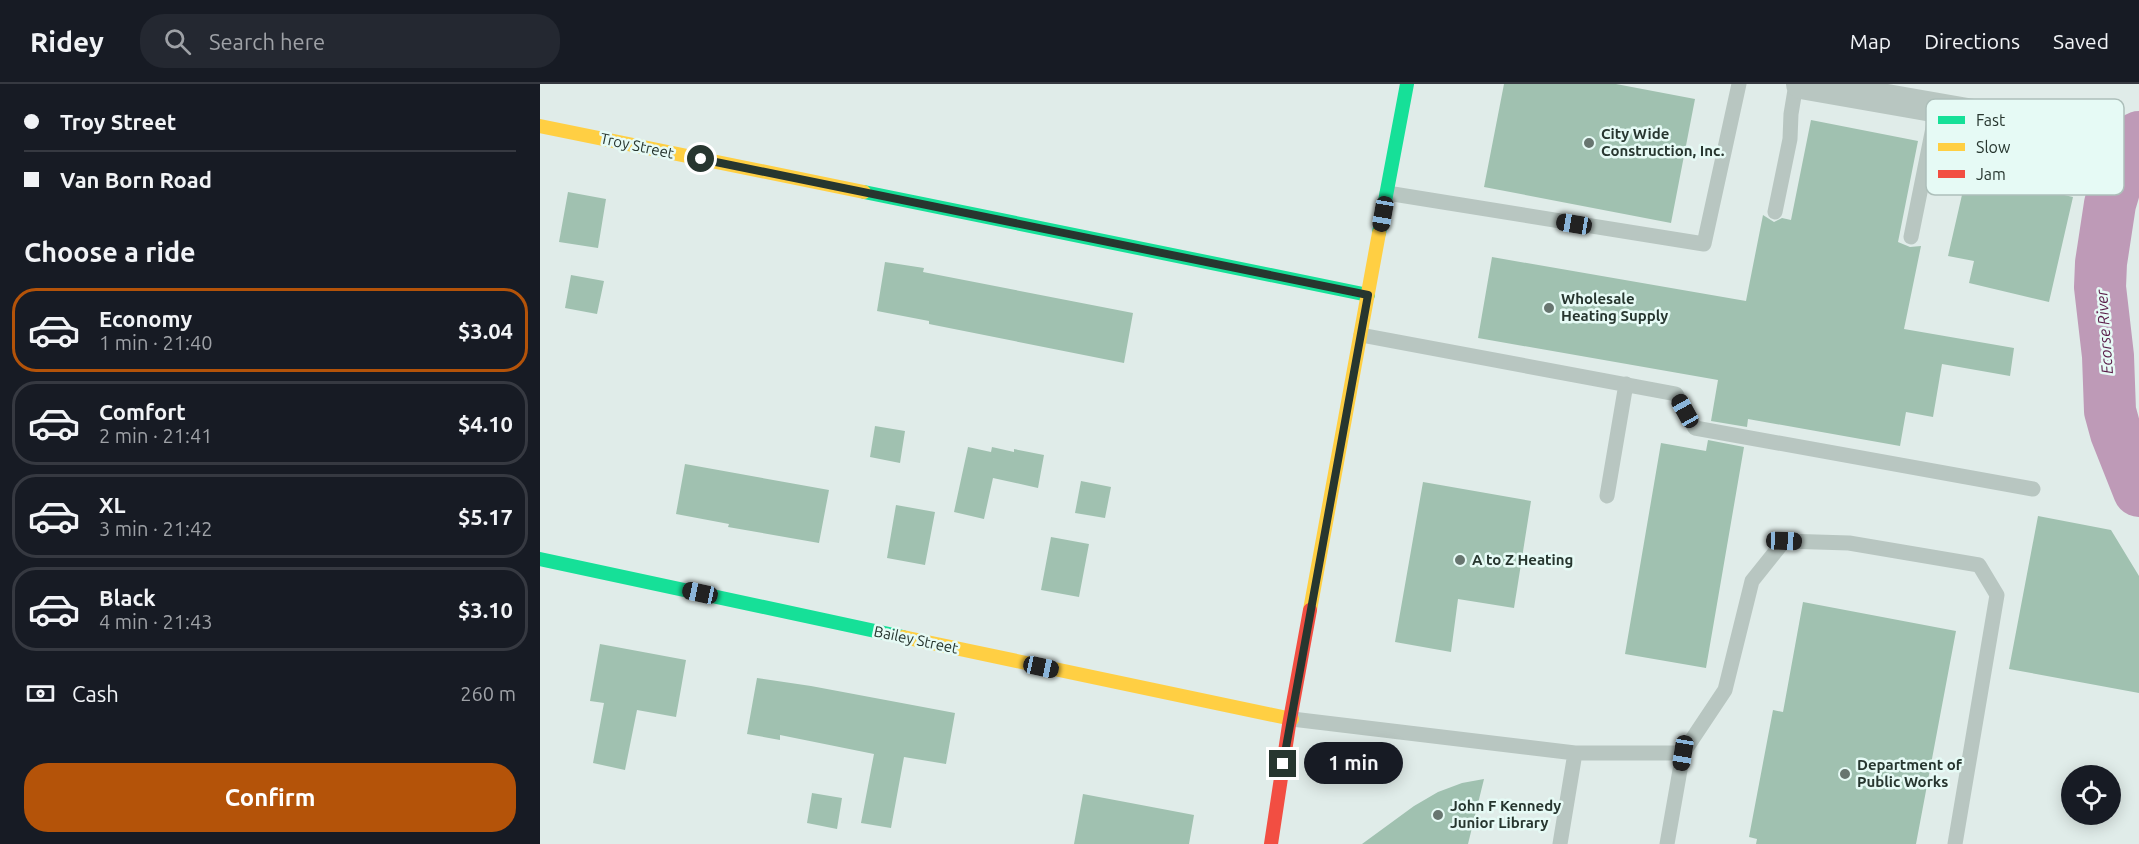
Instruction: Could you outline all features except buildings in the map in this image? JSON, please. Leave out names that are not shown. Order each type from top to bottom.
[{"type":"street","points":[[1271,844],[1407,84]]},
{"type":"street","points":[[1801,84],[1926,106]]},
{"type":"street","name":"Troy Street","points":[[540,126],[1368,295]]},
{"type":"street","name":"Bailey Street","points":[[540,559],[1212,704],[1292,718]]},
{"type":"lane","points":[[1387,193],[1704,244],[1739,84]]},
{"type":"lane","points":[[1775,212],[1790,139],[1796,84]]},
{"type":"lane","points":[[1911,237],[1926,163]]},
{"type":"lane","points":[[1361,334],[1676,394],[1695,428],[2033,489]]},
{"type":"lane","points":[[1607,496],[1626,384]]},
{"type":"lane","points":[[1667,844],[1683,753],[1725,690],[1752,581],[1784,541],[1849,543],[1979,565],[1997,595],[1955,844]]},
{"type":"lane","points":[[1292,718],[1575,753],[1683,753]]},
{"type":"lane","points":[[1560,844],[1575,753]]},
{"type":"waterway","name":"Ecorse River","points":[[2124,168],[2139,137]]},
{"type":"waterway","name":"Ecorse River","points":[[2113,195],[2101,263],[2100,287],[2108,356],[2110,411],[2116,433],[2139,491]]},
{"type":"traffic: fast","points":[[1379,233],[1407,84]]},
{"type":"traffic: fast","points":[[864,192],[1368,295]]},
{"type":"traffic: fast","points":[[540,559],[903,637]]},
{"type":"traffic: slow","points":[[540,126],[864,192]]},
{"type":"traffic: slow","points":[[1310,610],[1379,233]]},
{"type":"traffic: slow","points":[[903,637],[1292,719]]},
{"type":"traffic: jam","points":[[1271,844],[1289,725],[1310,610]]},
{"type":"place","name":"City Wide Construction, Inc.","points":[[1589,143]]},
{"type":"place","name":"Wholesale Heating Supply","points":[[1549,308]]},
{"type":"place","name":"A to Z Heating","points":[[1460,560]]},
{"type":"place","name":"Department of Public Works","points":[[1845,774]]},
{"type":"place","name":"John F Kennedy Junior Library","points":[[1438,815]]},
{"type":"route","points":[[701,159],[1368,295],[1283,764]]}]
